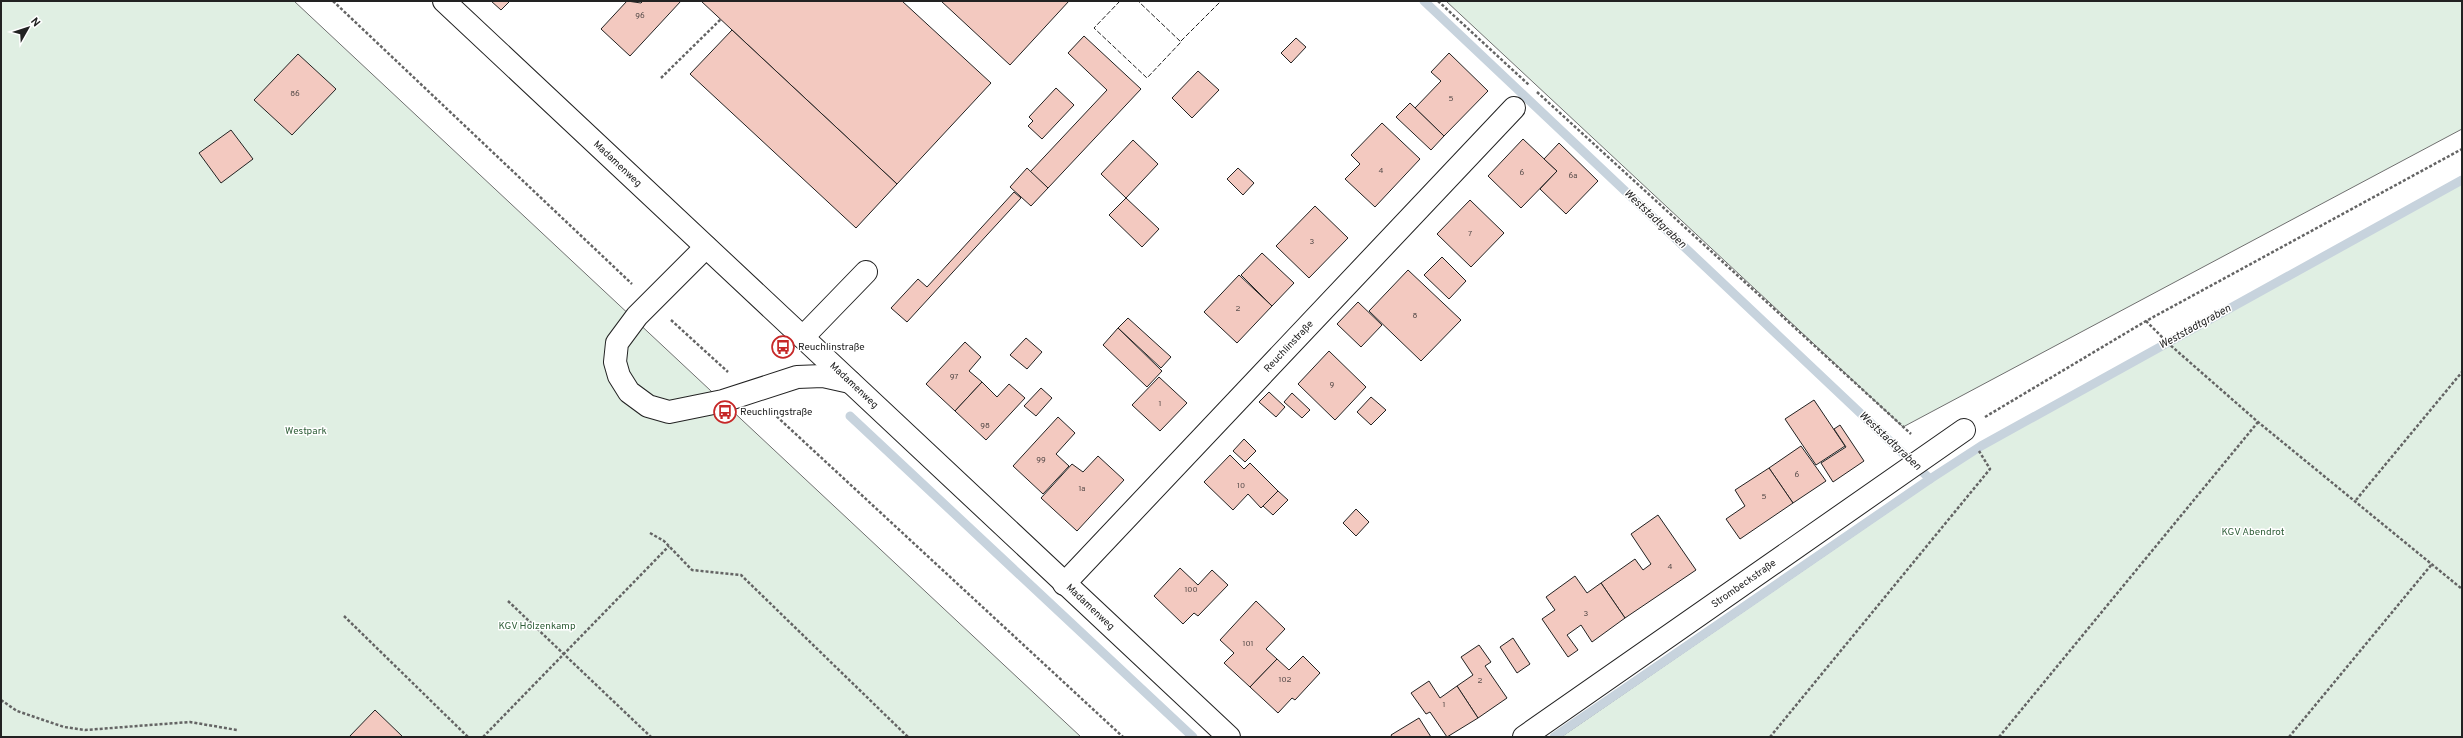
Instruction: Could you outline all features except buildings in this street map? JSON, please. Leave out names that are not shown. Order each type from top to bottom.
[{"type":"street","name":"Madamenweg","points":[[444,1],[851,382],[1064,584],[1229,737]]},
{"type":"street","name":"Reuchlinstraße","points":[[1064,584],[1514,108]]},
{"type":"street","points":[[706,247],[637,316],[617,343],[615,362],[619,376],[629,392],[648,406],[668,412],[723,402],[797,377],[823,376],[851,382]]},
{"type":"street","points":[[803,337],[866,272]]},
{"type":"street","name":"Strombeckstraße","points":[[1524,737],[1930,452],[1964,430]]},
{"type":"path","points":[[1438,1],[1930,452]]},
{"type":"path","points":[[661,78],[721,19]]},
{"type":"path","points":[[1964,430],[2146,321],[2462,149]]},
{"type":"path","points":[[2146,321],[2169,344],[2258,422],[2356,500],[2462,589]]},
{"type":"path","points":[[2356,500],[2462,372]]},
{"type":"path","points":[[1999,737],[2258,422]]},
{"type":"path","points":[[1770,737],[1990,469],[1978,450]]},
{"type":"path","points":[[650,533],[669,546],[692,570],[741,575],[908,737]]},
{"type":"path","points":[[483,737],[669,546]]},
{"type":"path","points":[[2289,737],[2432,564]]},
{"type":"path","points":[[508,601],[651,737]]},
{"type":"path","points":[[344,616],[468,737]]},
{"type":"path","points":[[1,700],[17,711],[57,725],[85,730],[190,722],[237,730]]},
{"type":"green space","name":"Westpark","points":[[1,1],[294,1],[1081,737],[1,737]]},
{"type":"green space","points":[[1446,1],[2462,1],[2462,129],[1903,427]]},
{"type":"green space","name":"KGV Abendrot","points":[[2462,182],[2462,737],[1561,737],[1978,450]]},
{"type":"waterway","name":"Weststadtgraben","points":[[1424,1],[1930,479],[1981,446],[2462,180]]},
{"type":"waterway","points":[[850,416],[1193,737]]},
{"type":"waterway","points":[[1554,737],[1930,479]]},
{"type":"fence","points":[[1120,1],[1094,28],[1147,78],[1181,42],[1138,1]]},
{"type":"fence","points":[[1181,41],[1221,1]]},
{"type":"place","name":"Reuchlinstraße","points":[[783,347]]},
{"type":"place","name":"Reuchlingstraße","points":[[725,412]]},
{"type":"park label","name":"KGV Holzenkamp","points":[[537,626]]}]
